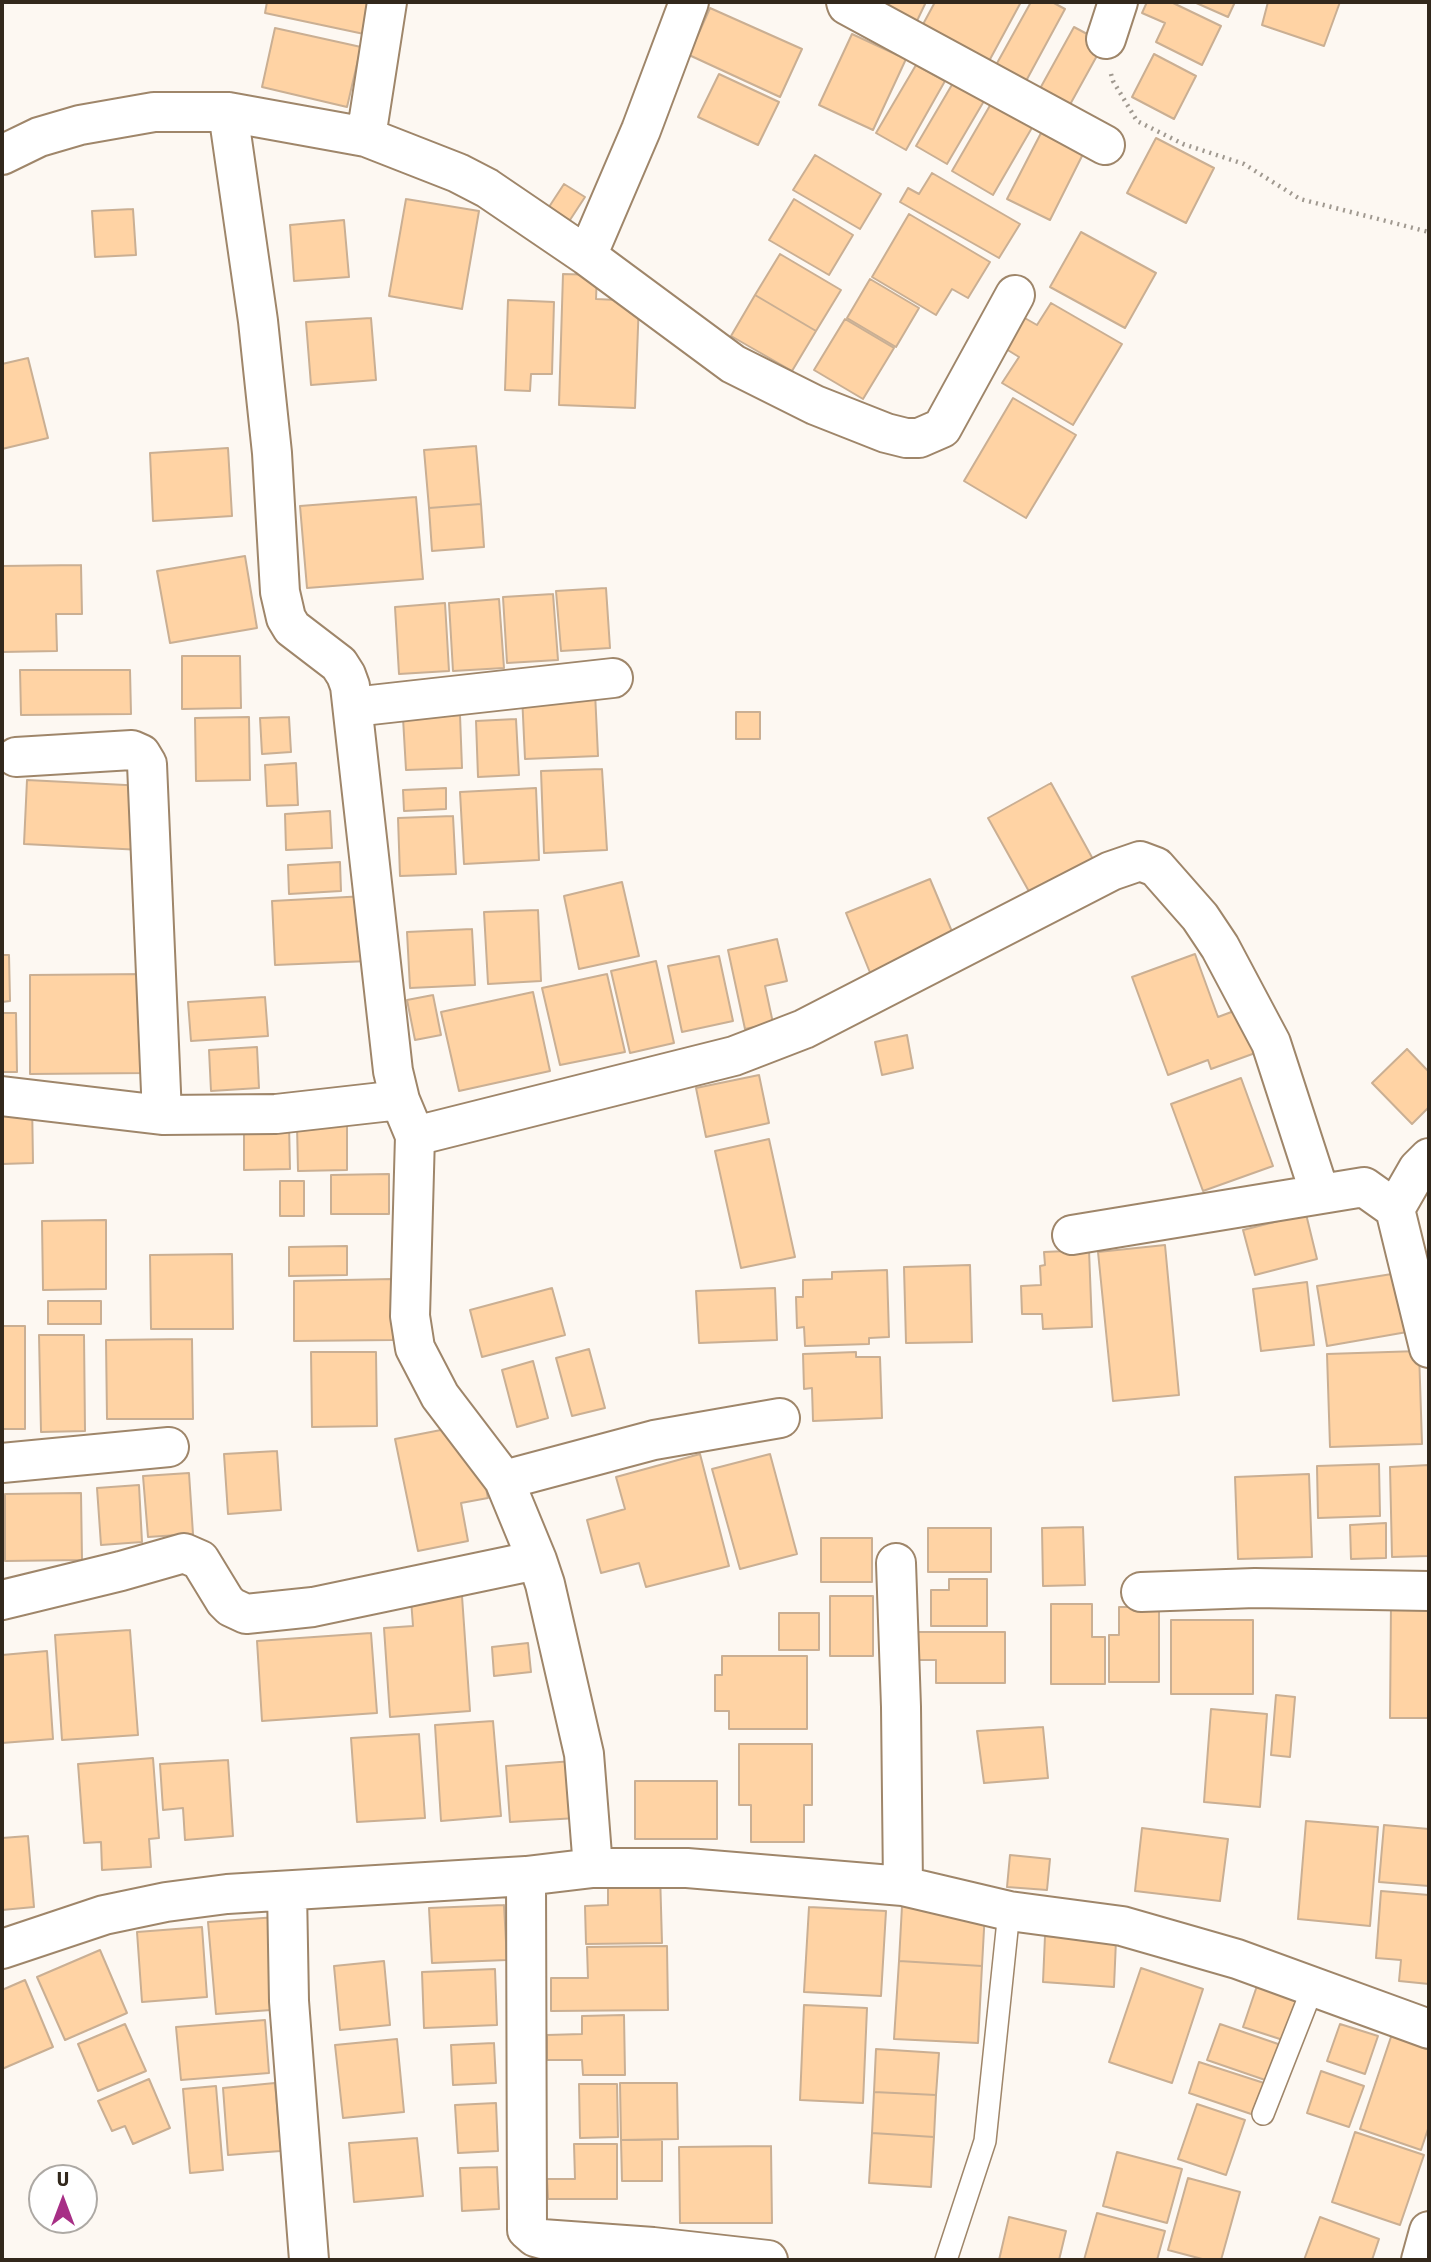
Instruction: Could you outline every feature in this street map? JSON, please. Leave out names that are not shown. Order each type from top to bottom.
[{"type":"street","points":[[366,137],[387,2]]},
{"type":"street","points":[[587,256],[641,130],[689,2]]},
{"type":"street","points":[[846,2],[847,5],[1105,145]]},
{"type":"street","points":[[1106,38],[1118,2]]},
{"type":"street","points":[[2,155],[39,137],[80,125],[154,112],[228,112],[366,137],[458,173],[487,188],[587,256],[733,363],[815,405],[886,433],[906,438],[919,438],[942,428],[1015,295]]},
{"type":"street","points":[[228,112],[258,321],[272,453],[280,593],[286,618],[292,628],[339,664],[346,675],[353,707],[393,1071],[400,1101],[415,1136],[410,1316],[415,1348],[440,1396],[504,1480],[537,1560],[545,1584],[583,1754],[593,1868]]},
{"type":"street","points":[[353,707],[613,678]]},
{"type":"street","points":[[16,757],[132,750],[141,754],[147,764],[162,1115]]},
{"type":"street","points":[[415,1136],[734,1056],[804,1029],[1111,871],[1140,861],[1156,867],[1200,917],[1220,947],[1270,1043],[1320,1194]]},
{"type":"street","points":[[2,1096],[162,1115],[276,1114],[400,1101]]},
{"type":"street","points":[[1395,1209],[1418,1169],[1429,1158]]},
{"type":"street","points":[[1072,1235],[1364,1188],[1395,1209],[1429,1348]]},
{"type":"street","points":[[504,1480],[654,1440],[780,1418]]},
{"type":"street","points":[[2,1463],[169,1447]]},
{"type":"street","points":[[2,1600],[184,1553],[200,1560],[225,1601],[246,1614],[313,1607],[537,1560]]},
{"type":"street","points":[[897,1563],[903,1886]]},
{"type":"street","points":[[1141,1592],[1255,1588],[1429,1591]]},
{"type":"street","points":[[2,1949],[82,1921],[166,1902],[227,1894],[526,1875],[593,1868],[687,1868],[903,1886],[1009,1910],[1122,1926],[1237,1959],[1429,2029]]},
{"type":"street","points":[[526,1875],[527,2230],[542,2239],[653,2247],[768,2260]]},
{"type":"street","points":[[287,1891],[289,2001],[309,2260]]},
{"type":"street","points":[[1421,2260],[1429,2231]]},
{"type":"lane","points":[[946,2260],[985,2141],[1009,1910]]},
{"type":"lane","points":[[1263,2113],[1313,1987]]},
{"type":"path","points":[[1106,38],[1112,81],[1137,121],[1183,144],[1244,164],[1300,199],[1429,232]]},
{"type":"building","points":[[267,2],[370,2],[364,34],[265,13]]},
{"type":"building","points":[[869,2],[926,2],[915,25]]},
{"type":"building","points":[[935,2],[1021,2],[988,63],[921,28]]},
{"type":"building","points":[[1031,2],[1052,2],[1065,9],[1026,81],[996,65]]},
{"type":"building","points":[[1147,2],[1171,2],[1221,26],[1202,65],[1156,42],[1165,23],[1142,13]]},
{"type":"building","points":[[1194,2],[1235,2],[1228,17]]},
{"type":"building","points":[[1268,2],[1340,2],[1324,46],[1262,25]]},
{"type":"building","points":[[710,8],[802,49],[780,97],[689,55]]},
{"type":"building","points":[[1074,27],[1104,43],[1067,110],[1037,94]]},
{"type":"building","points":[[275,28],[361,47],[347,107],[262,87]]},
{"type":"building","points":[[852,34],[906,59],[873,130],[819,105]]},
{"type":"building","points":[[1154,54],[1196,76],[1174,119],[1132,97]]},
{"type":"building","points":[[916,65],[945,81],[906,150],[876,133]]},
{"type":"building","points":[[719,74],[779,102],[758,145],[698,117]]},
{"type":"building","points":[[953,83],[984,101],[947,164],[916,146]]},
{"type":"building","points":[[992,102],[1033,126],[993,195],[952,171]]},
{"type":"building","points":[[1041,133],[1083,154],[1050,220],[1007,199]]},
{"type":"building","points":[[1156,138],[1214,168],[1186,223],[1127,193]]},
{"type":"building","points":[[815,155],[881,194],[860,229],[793,190]]},
{"type":"building","points":[[932,173],[1020,224],[999,258],[900,202],[908,188],[919,194]]},
{"type":"building","points":[[564,184],[585,197],[568,223],[547,210]]},
{"type":"building","points":[[406,199],[479,211],[462,309],[389,296]]},
{"type":"building","points":[[794,199],[853,235],[829,275],[769,240]]},
{"type":"building","points":[[133,209],[136,255],[95,257],[92,211]]},
{"type":"building","points":[[909,214],[990,262],[968,298],[952,289],[936,315],[872,277]]},
{"type":"building","points":[[344,220],[349,277],[294,281],[290,225]]},
{"type":"building","points":[[1081,232],[1156,273],[1125,328],[1050,287]]},
{"type":"building","points":[[780,254],[841,290],[816,331],[755,295]]},
{"type":"building","points":[[563,274],[597,275],[596,299],[639,301],[635,408],[559,405]]},
{"type":"building","points":[[870,279],[919,308],[896,347],[847,318]]},
{"type":"building","points":[[755,295],[816,331],[792,371],[731,336]]},
{"type":"building","points":[[508,300],[554,302],[552,374],[531,374],[530,391],[505,390]]},
{"type":"building","points":[[1051,303],[1122,344],[1073,425],[1002,383],[1019,357],[998,344],[1016,313],[1037,325]]},
{"type":"building","points":[[371,318],[376,380],[311,385],[306,322]]},
{"type":"building","points":[[845,319],[894,348],[863,399],[814,370]]},
{"type":"building","points":[[28,358],[48,438],[2,449],[2,364]]},
{"type":"building","points":[[1013,398],[1076,435],[1026,518],[964,481]]},
{"type":"building","points":[[476,446],[481,504],[429,508],[424,450]]},
{"type":"building","points":[[228,448],[232,516],[153,521],[150,453]]},
{"type":"building","points":[[416,497],[423,579],[307,588],[300,506]]},
{"type":"building","points":[[481,504],[484,547],[432,551],[429,508]]},
{"type":"building","points":[[245,556],[257,628],[170,643],[157,571]]},
{"type":"building","points":[[81,565],[82,614],[56,614],[57,651],[2,652],[2,566]]},
{"type":"building","points":[[606,588],[610,648],[561,651],[556,591]]},
{"type":"building","points":[[553,594],[558,660],[507,663],[503,597]]},
{"type":"building","points":[[499,599],[504,668],[453,671],[449,603]]},
{"type":"building","points":[[445,603],[449,671],[399,674],[395,607]]},
{"type":"building","points":[[182,656],[240,656],[241,708],[182,709]]},
{"type":"building","points":[[20,670],[130,670],[131,714],[21,715]]},
{"type":"building","points":[[595,692],[598,756],[525,759],[522,695]]},
{"type":"building","points":[[736,712],[760,712],[760,739],[736,739]]},
{"type":"building","points":[[460,715],[462,768],[406,770],[403,718]]},
{"type":"building","points":[[249,717],[250,780],[196,781],[195,718]]},
{"type":"building","points":[[289,717],[291,752],[262,754],[260,718]]},
{"type":"building","points":[[516,719],[519,775],[478,777],[476,721]]},
{"type":"building","points":[[296,763],[298,805],[267,806],[265,765]]},
{"type":"building","points":[[602,769],[607,850],[544,853],[541,771]]},
{"type":"building","points":[[27,780],[145,786],[142,850],[24,844]]},
{"type":"building","points":[[1051,783],[1094,861],[1031,895],[988,818]]},
{"type":"building","points":[[446,788],[446,809],[404,811],[403,790]]},
{"type":"building","points":[[536,788],[539,860],[464,864],[460,792]]},
{"type":"building","points":[[330,811],[332,848],[286,850],[285,814]]},
{"type":"building","points":[[453,816],[456,874],[400,876],[398,818]]},
{"type":"building","points":[[340,862],[341,891],[289,894],[288,865]]},
{"type":"building","points":[[930,879],[958,946],[873,980],[846,913]]},
{"type":"building","points":[[622,882],[639,956],[579,969],[564,896]]},
{"type":"building","points":[[366,896],[369,961],[275,965],[272,901]]},
{"type":"building","points":[[538,910],[541,981],[488,984],[484,912]]},
{"type":"building","points":[[472,929],[475,985],[410,988],[407,932]]},
{"type":"building","points":[[777,939],[787,981],[765,986],[773,1023],[745,1029],[728,950]]},
{"type":"building","points":[[1195,954],[1218,1017],[1242,1008],[1258,1052],[1211,1069],[1208,1060],[1168,1075],[1132,977]]},
{"type":"building","points":[[2,955],[9,955],[10,1001],[2,1002]]},
{"type":"building","points":[[719,956],[733,1021],[682,1032],[668,966]]},
{"type":"building","points":[[656,961],[674,1043],[630,1053],[611,971]]},
{"type":"building","points":[[148,974],[149,1073],[30,1074],[30,975]]},
{"type":"building","points":[[607,974],[625,1052],[560,1065],[542,988]]},
{"type":"building","points":[[533,992],[550,1071],[459,1091],[441,1012]]},
{"type":"building","points":[[433,995],[441,1035],[415,1040],[407,1000]]},
{"type":"building","points":[[265,997],[268,1036],[191,1041],[188,1002]]},
{"type":"building","points":[[2,1013],[16,1013],[17,1072],[2,1072]]},
{"type":"building","points":[[907,1035],[913,1068],[882,1075],[875,1042]]},
{"type":"building","points":[[257,1047],[259,1088],[211,1091],[209,1050]]},
{"type":"building","points":[[1407,1049],[1429,1072],[1429,1107],[1412,1124],[1372,1083]]},
{"type":"building","points":[[759,1075],[769,1123],[706,1137],[696,1088]]},
{"type":"building","points":[[1241,1078],[1273,1166],[1203,1191],[1171,1104]]},
{"type":"building","points":[[2,1100],[32,1100],[33,1163],[2,1164]]},
{"type":"building","points":[[289,1124],[290,1169],[244,1170],[244,1125]]},
{"type":"building","points":[[347,1124],[347,1170],[298,1171],[297,1125]]},
{"type":"building","points":[[769,1139],[795,1257],[741,1268],[715,1151]]},
{"type":"building","points":[[389,1174],[389,1214],[331,1214],[331,1175]]},
{"type":"building","points":[[280,1181],[304,1181],[304,1216],[280,1216]]},
{"type":"building","points":[[1306,1214],[1317,1259],[1255,1275],[1243,1230]]},
{"type":"building","points":[[106,1220],[106,1289],[43,1290],[42,1221]]},
{"type":"building","points":[[1165,1245],[1179,1395],[1113,1401],[1098,1252]]},
{"type":"building","points":[[347,1246],[347,1275],[289,1276],[289,1247]]},
{"type":"building","points":[[1089,1250],[1092,1327],[1043,1329],[1042,1314],[1022,1314],[1021,1286],[1041,1285],[1040,1266],[1045,1265],[1044,1252]]},
{"type":"building","points":[[232,1254],[233,1329],[151,1329],[150,1255]]},
{"type":"building","points":[[970,1265],[972,1342],[906,1343],[904,1267]]},
{"type":"building","points":[[887,1270],[889,1337],[869,1338],[869,1344],[805,1346],[804,1327],[797,1328],[796,1297],[803,1297],[803,1280],[832,1279],[832,1272]]},
{"type":"building","points":[[1398,1273],[1407,1332],[1327,1346],[1317,1286]]},
{"type":"building","points":[[393,1279],[393,1340],[294,1341],[294,1281]]},
{"type":"building","points":[[1307,1282],[1314,1345],[1261,1351],[1253,1289]]},
{"type":"building","points":[[552,1288],[565,1335],[482,1357],[470,1310]]},
{"type":"building","points":[[775,1288],[777,1340],[699,1343],[696,1291]]},
{"type":"building","points":[[48,1301],[101,1301],[101,1324],[48,1324]]},
{"type":"building","points":[[2,1326],[25,1326],[25,1429],[2,1429]]},
{"type":"building","points":[[39,1335],[84,1335],[85,1431],[41,1432]]},
{"type":"building","points":[[192,1339],[193,1419],[107,1419],[106,1340]]},
{"type":"building","points":[[589,1349],[605,1408],[572,1416],[556,1358]]},
{"type":"building","points":[[1419,1351],[1422,1444],[1330,1447],[1327,1354]]},
{"type":"building","points":[[311,1352],[376,1352],[377,1426],[312,1427]]},
{"type":"building","points":[[856,1352],[856,1357],[880,1357],[882,1418],[813,1421],[812,1388],[804,1389],[803,1354]]},
{"type":"building","points":[[533,1361],[548,1418],[517,1427],[502,1370]]},
{"type":"building","points":[[446,1429],[479,1453],[488,1498],[461,1503],[468,1541],[418,1551],[395,1439]]},
{"type":"building","points":[[277,1451],[281,1510],[228,1514],[224,1454]]},
{"type":"building","points":[[700,1454],[729,1566],[646,1587],[639,1563],[601,1573],[587,1520],[625,1509],[616,1477]]},
{"type":"building","points":[[770,1454],[797,1554],[740,1569],[712,1469]]},
{"type":"building","points":[[1379,1464],[1380,1516],[1318,1518],[1317,1466]]},
{"type":"building","points":[[1429,1465],[1429,1556],[1392,1557],[1390,1467]]},
{"type":"building","points":[[189,1473],[193,1534],[148,1537],[143,1476]]},
{"type":"building","points":[[1309,1474],[1312,1557],[1238,1559],[1235,1477]]},
{"type":"building","points":[[139,1485],[142,1542],[101,1545],[97,1488]]},
{"type":"building","points":[[81,1493],[82,1560],[5,1561],[5,1494]]},
{"type":"building","points":[[1386,1523],[1386,1558],[1351,1559],[1350,1525]]},
{"type":"building","points":[[1083,1527],[1085,1585],[1043,1586],[1042,1528]]},
{"type":"building","points":[[928,1528],[991,1528],[991,1572],[928,1572]]},
{"type":"building","points":[[821,1538],[872,1538],[872,1582],[821,1582]]},
{"type":"building","points":[[949,1579],[987,1579],[987,1626],[931,1626],[931,1590],[949,1590]]},
{"type":"building","points":[[462,1596],[470,1711],[390,1717],[384,1628],[413,1626],[411,1599]]},
{"type":"building","points":[[830,1596],[873,1596],[873,1656],[830,1656]]},
{"type":"building","points":[[1391,1602],[1429,1602],[1429,1718],[1390,1718]]},
{"type":"building","points":[[1051,1604],[1092,1604],[1092,1637],[1105,1637],[1105,1684],[1051,1684]]},
{"type":"building","points":[[1119,1607],[1159,1607],[1159,1682],[1109,1682],[1109,1635],[1119,1635]]},
{"type":"building","points":[[779,1613],[819,1613],[819,1650],[779,1650]]},
{"type":"building","points":[[1171,1620],[1253,1620],[1253,1694],[1171,1694]]},
{"type":"building","points":[[130,1630],[138,1735],[62,1740],[55,1635]]},
{"type":"building","points":[[915,1632],[1005,1632],[1005,1683],[936,1683],[936,1660],[915,1660]]},
{"type":"building","points":[[371,1633],[377,1713],[262,1721],[257,1641]]},
{"type":"building","points":[[528,1643],[531,1672],[494,1676],[492,1647]]},
{"type":"building","points":[[47,1651],[53,1739],[2,1743],[2,1655]]},
{"type":"building","points":[[722,1656],[807,1656],[807,1729],[729,1729],[729,1711],[715,1711],[715,1675],[722,1675]]},
{"type":"building","points":[[1276,1695],[1295,1697],[1290,1757],[1271,1755]]},
{"type":"building","points":[[1211,1709],[1267,1714],[1260,1807],[1204,1802]]},
{"type":"building","points":[[493,1721],[501,1816],[441,1821],[435,1725]]},
{"type":"building","points":[[1043,1727],[1048,1778],[984,1783],[977,1731]]},
{"type":"building","points":[[419,1734],[425,1818],[357,1822],[351,1738]]},
{"type":"building","points":[[739,1744],[812,1744],[812,1805],[804,1805],[804,1842],[751,1842],[751,1805],[739,1805]]},
{"type":"building","points":[[153,1758],[159,1838],[149,1839],[151,1867],[102,1870],[101,1842],[84,1843],[78,1764]]},
{"type":"building","points":[[228,1760],[233,1836],[185,1840],[183,1808],[163,1810],[160,1764]]},
{"type":"building","points":[[573,1761],[577,1818],[510,1822],[506,1766]]},
{"type":"building","points":[[635,1781],[717,1781],[717,1839],[635,1839]]},
{"type":"building","points":[[1306,1821],[1378,1827],[1370,1926],[1298,1919]]},
{"type":"building","points":[[1384,1825],[1429,1829],[1429,1886],[1379,1882]]},
{"type":"building","points":[[1142,1828],[1228,1839],[1220,1901],[1135,1891]]},
{"type":"building","points":[[28,1836],[34,1907],[2,1910],[2,1838]]},
{"type":"building","points":[[1010,1855],[1050,1859],[1047,1890],[1007,1887]]},
{"type":"building","points":[[608,1873],[660,1873],[662,1943],[586,1944],[585,1906],[608,1905]]},
{"type":"building","points":[[1381,1891],[1429,1895],[1429,1984],[1399,1981],[1401,1960],[1376,1958]]},
{"type":"building","points":[[504,1905],[507,1960],[432,1963],[429,1908]]},
{"type":"building","points":[[902,1906],[985,1911],[982,1966],[899,1961]]},
{"type":"building","points":[[809,1907],[886,1911],[881,1996],[804,1992]]},
{"type":"building","points":[[277,1917],[285,2009],[216,2014],[208,1922]]},
{"type":"building","points":[[202,1927],[207,1997],[142,2002],[137,1932]]},
{"type":"building","points":[[1045,1936],[1116,1940],[1114,1987],[1043,1982]]},
{"type":"building","points":[[667,1946],[668,2010],[551,2011],[551,1978],[588,1978],[587,1947]]},
{"type":"building","points":[[100,1950],[127,2013],[65,2040],[37,1977]]},
{"type":"building","points":[[384,1961],[390,2025],[340,2030],[334,1966]]},
{"type":"building","points":[[899,1961],[982,1966],[978,2043],[894,2039]]},
{"type":"building","points":[[1141,1968],[1203,1989],[1172,2083],[1109,2062]]},
{"type":"building","points":[[495,1969],[497,2025],[424,2028],[422,1972]]},
{"type":"building","points":[[1260,1977],[1300,1991],[1283,2040],[1243,2027]]},
{"type":"building","points":[[25,1980],[53,2047],[2,2069],[2,1990]]},
{"type":"building","points":[[804,2005],[867,2008],[863,2103],[800,2100]]},
{"type":"building","points":[[624,2015],[625,2075],[583,2075],[582,2060],[547,2060],[547,2035],[582,2034],[582,2016]]},
{"type":"building","points":[[265,2020],[269,2073],[181,2080],[176,2027]]},
{"type":"building","points":[[125,2024],[146,2071],[98,2091],[78,2044]]},
{"type":"building","points":[[1220,2024],[1281,2045],[1268,2081],[1207,2060]]},
{"type":"building","points":[[1340,2024],[1378,2036],[1365,2074],[1327,2061]]},
{"type":"building","points":[[1393,2031],[1429,2043],[1429,2126],[1421,2150],[1360,2129]]},
{"type":"building","points":[[397,2039],[404,2112],[343,2118],[335,2045]]},
{"type":"building","points":[[494,2043],[496,2083],[453,2085],[451,2045]]},
{"type":"building","points":[[876,2049],[939,2053],[936,2095],[874,2092]]},
{"type":"building","points":[[1199,2062],[1264,2083],[1254,2115],[1189,2093]]},
{"type":"building","points":[[1321,2071],[1364,2086],[1349,2127],[1307,2113]]},
{"type":"building","points":[[149,2079],[170,2128],[133,2144],[125,2126],[112,2131],[98,2101]]},
{"type":"building","points":[[275,2083],[281,2151],[228,2155],[223,2088]]},
{"type":"building","points":[[620,2083],[677,2083],[678,2139],[621,2140]]},
{"type":"building","points":[[579,2084],[617,2084],[618,2137],[580,2138]]},
{"type":"building","points":[[216,2086],[223,2170],[190,2173],[183,2089]]},
{"type":"building","points":[[874,2092],[936,2095],[934,2137],[872,2133]]},
{"type":"building","points":[[496,2103],[498,2151],[458,2153],[455,2105]]},
{"type":"building","points":[[1197,2104],[1245,2120],[1226,2175],[1178,2159]]},
{"type":"building","points":[[1355,2132],[1424,2155],[1400,2225],[1332,2202]]},
{"type":"building","points":[[872,2133],[934,2137],[931,2187],[869,2183]]},
{"type":"building","points":[[417,2138],[423,2196],[354,2202],[349,2143]]},
{"type":"building","points":[[621,2140],[662,2140],[662,2181],[622,2181]]},
{"type":"building","points":[[574,2144],[617,2144],[617,2199],[548,2199],[547,2179],[575,2179]]},
{"type":"building","points":[[771,2146],[772,2223],[680,2223],[679,2147]]},
{"type":"building","points":[[1117,2152],[1182,2169],[1167,2223],[1103,2206]]},
{"type":"building","points":[[497,2167],[499,2209],[462,2211],[460,2168]]},
{"type":"building","points":[[1188,2178],[1240,2192],[1221,2260],[1206,2260],[1168,2250]]},
{"type":"building","points":[[1097,2213],[1165,2231],[1157,2260],[1084,2260]]},
{"type":"building","points":[[1009,2217],[1066,2231],[1059,2260],[999,2260]]},
{"type":"building","points":[[1320,2217],[1379,2239],[1372,2260],[1304,2260]]}]
